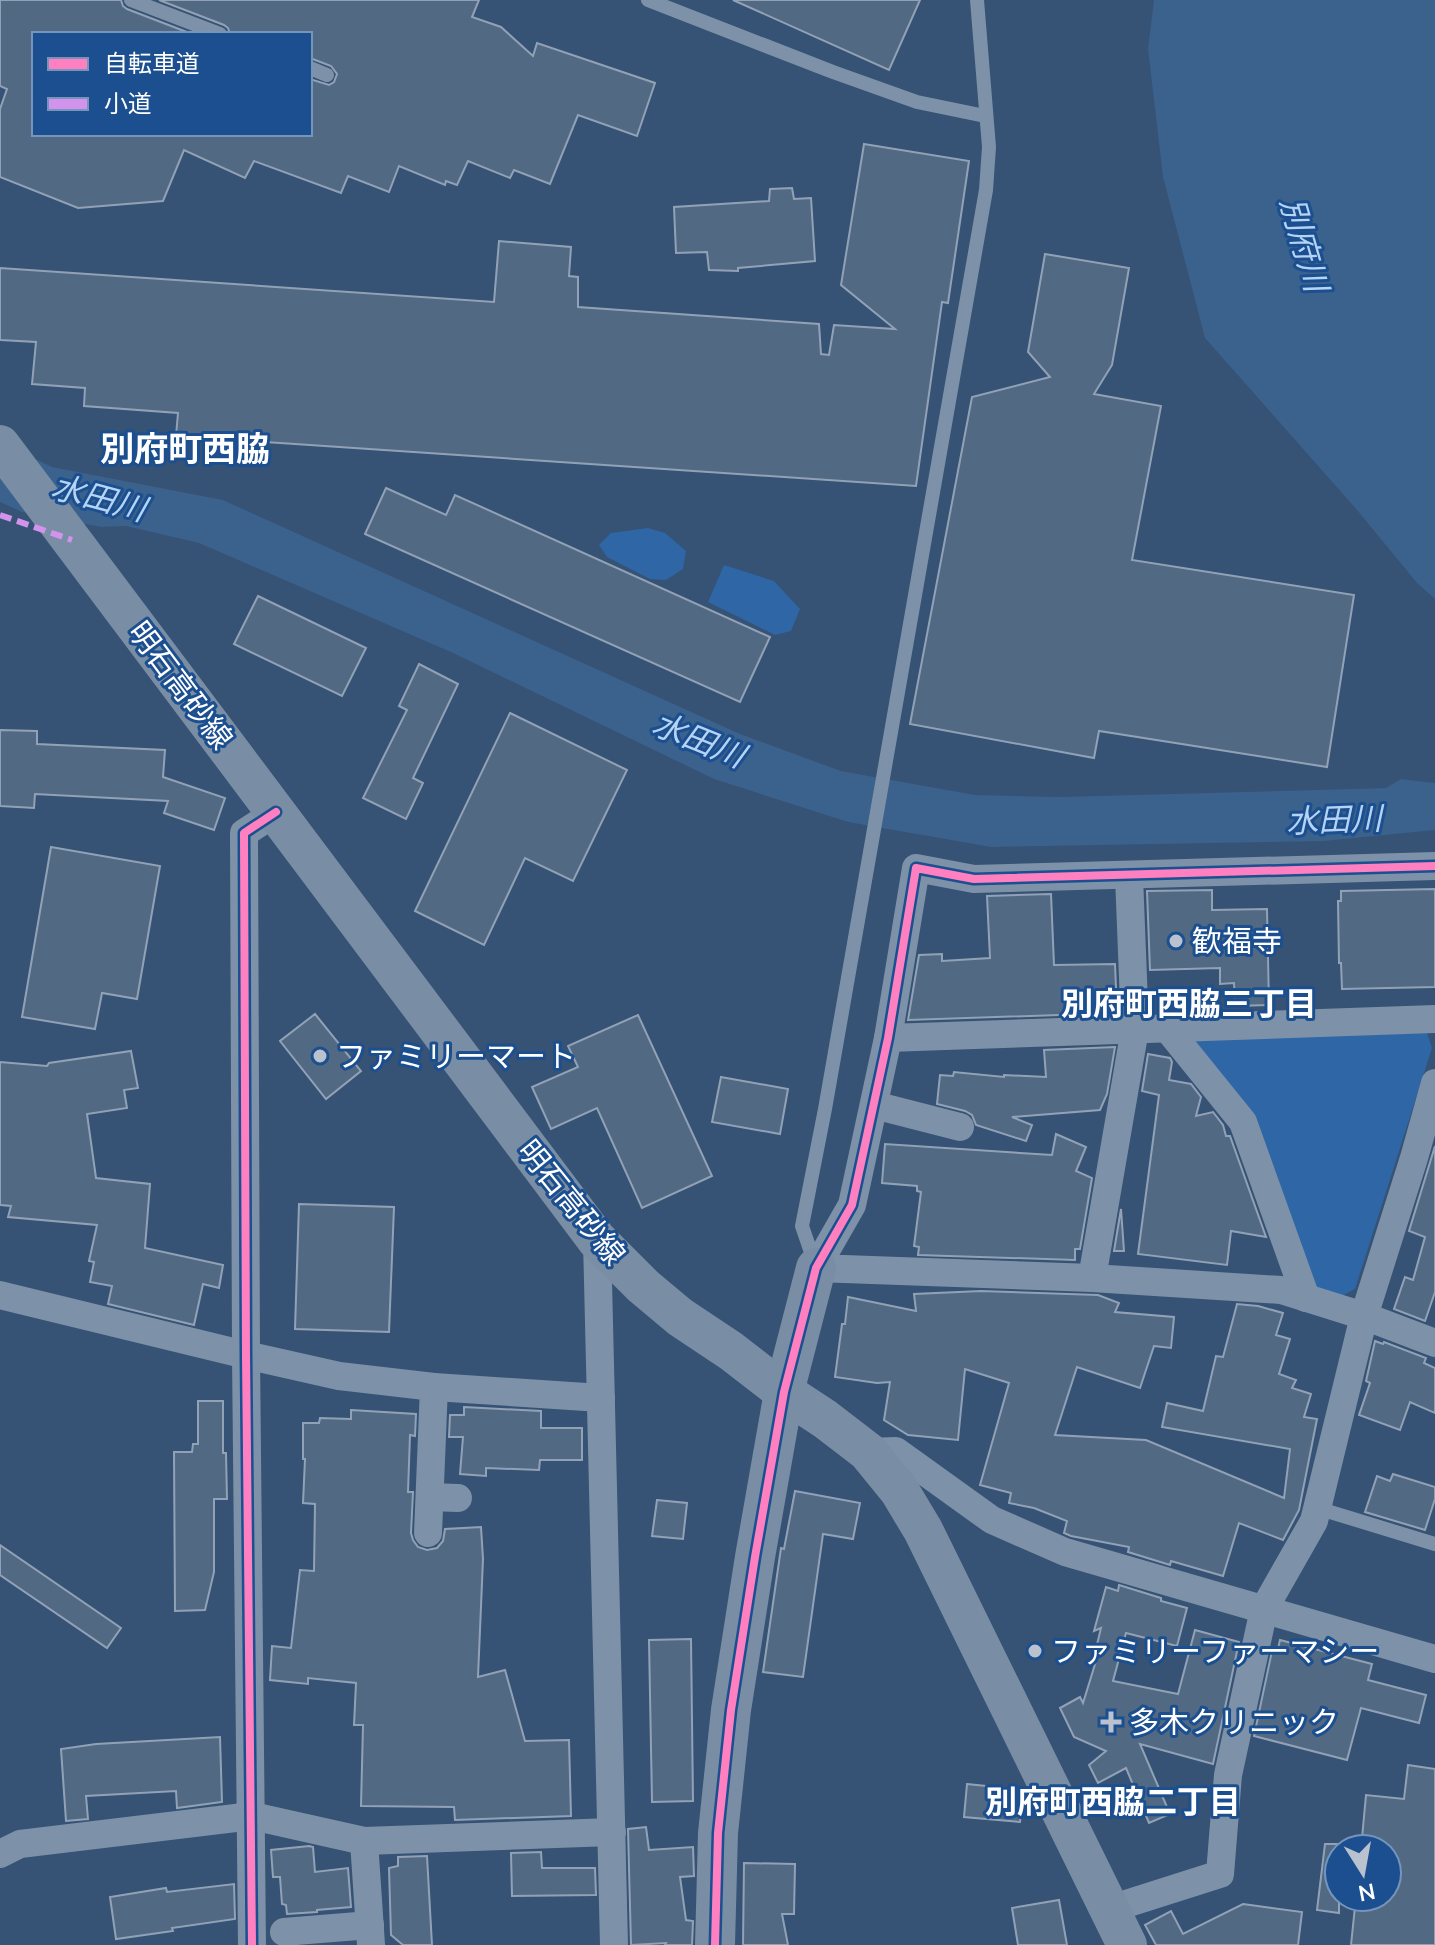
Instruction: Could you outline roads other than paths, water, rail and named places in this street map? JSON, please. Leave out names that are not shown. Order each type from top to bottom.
[{"type":"main road","name":"明石高砂線","points":[[0,445],[597,1240],[643,1286],[680,1317],[868,1452],[899,1490],[923,1530],[1127,1945]]},
{"type":"main road","points":[[715,1945],[718,1833],[731,1710],[784,1392],[816,1268]]},
{"type":"street","points":[[252,1945],[244,833],[276,812]]},
{"type":"street","points":[[1435,866],[974,879],[916,868],[888,1038],[852,1205],[816,1268],[1092,1278],[1281,1290],[1364,1316],[1435,1343]]},
{"type":"street","points":[[1092,1278],[1135,1029],[1129,876]]},
{"type":"street","points":[[888,1038],[1435,1019]]},
{"type":"street","points":[[1167,1028],[1243,1122],[1306,1298]]},
{"type":"street","points":[[1110,1909],[1220,1874],[1228,1775],[1264,1609],[1314,1521],[1364,1316],[1425,1161],[1435,1083]]},
{"type":"street","points":[[874,1105],[960,1127]]},
{"type":"street","points":[[597,1240],[614,1945]]},
{"type":"street","points":[[0,1295],[339,1376],[434,1387],[601,1398]]},
{"type":"street","points":[[428,1533],[444,1498],[434,1387]]},
{"type":"street","points":[[868,1452],[896,1451],[992,1520],[1065,1552],[1435,1659]]},
{"type":"street","points":[[0,1854],[20,1844],[252,1816],[364,1841],[612,1832]]},
{"type":"street","points":[[284,1932],[370,1935],[364,1841]]},
{"type":"lane","points":[[131,0],[215,32]]},
{"type":"lane","points":[[648,0],[917,102],[985,116]]},
{"type":"lane","points":[[816,1268],[802,1226],[986,190],[989,147],[977,0]]},
{"type":"lane","points":[[312,69],[327,75]]},
{"type":"lane","points":[[1317,1508],[1435,1544]]},
{"type":"water","name":"別府川","points":[[1154,0],[1435,0],[1435,599],[1417,583],[1205,338],[1163,177],[1148,49]]},
{"type":"water","name":"水田川","points":[[0,442],[52,467],[223,500],[740,734],[841,771],[975,795],[1060,797],[1386,788],[1401,779],[1435,783],[1435,830],[1324,841],[991,847],[848,822],[714,779],[453,653],[199,543],[126,526],[101,527],[22,512],[0,502]]},
{"type":"place","name":"歓福寺","points":[[1176,941]]},
{"type":"place","name":"ファミリーマート","points":[[320,1056]]},
{"type":"place","name":"ファミリーファーマシー","points":[[1035,1651]]},
{"type":"place","name":"多木クリニック","points":[[1111,1722]]},
{"type":"district","name":"別府町西脇","points":[[185,448]]},
{"type":"district","name":"別府町西脇三丁目","points":[[1189,1003]]},
{"type":"district","name":"別府町西脇二丁目","points":[[1113,1801]]}]
